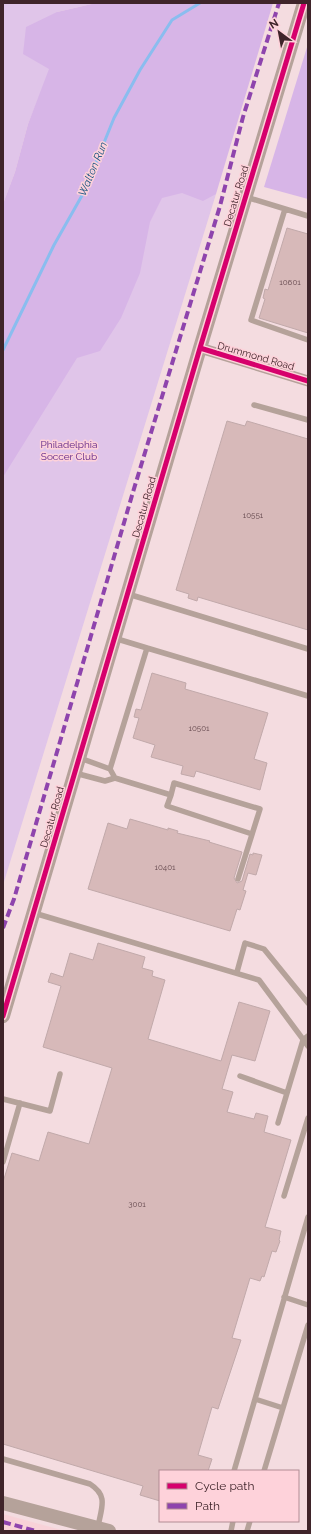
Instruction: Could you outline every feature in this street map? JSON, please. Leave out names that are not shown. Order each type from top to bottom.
[{"type":"street","name":"Decatur Road","points":[[3,1016],[200,348],[304,3]]},
{"type":"street","name":"Drummond Road","points":[[200,348],[308,380]]},
{"type":"street","points":[[3,1503],[103,1530]]},
{"type":"lane","points":[[246,197],[308,216]]},
{"type":"lane","points":[[285,209],[251,320],[308,340]]},
{"type":"lane","points":[[254,405],[308,420]]},
{"type":"lane","points":[[127,594],[308,649]]},
{"type":"lane","points":[[114,638],[308,696]]},
{"type":"lane","points":[[110,769],[147,648]]},
{"type":"lane","points":[[79,758],[110,769],[115,778]]},
{"type":"lane","points":[[75,773],[105,781],[115,778],[171,795]]},
{"type":"lane","points":[[238,879],[260,809],[174,784],[167,806],[252,834]]},
{"type":"lane","points":[[33,913],[237,972],[259,980],[306,1038],[308,1046]]},
{"type":"lane","points":[[237,972],[245,942],[264,949],[308,1003]]},
{"type":"lane","points":[[278,1123],[306,1038]]},
{"type":"lane","points":[[3,1099],[50,1111],[60,1074]]},
{"type":"lane","points":[[240,1076],[287,1093]]},
{"type":"lane","points":[[3,1162],[20,1103]]},
{"type":"lane","points":[[284,1196],[308,1118]]},
{"type":"lane","points":[[234,1470],[308,1217]]},
{"type":"lane","points":[[284,1297],[308,1305]]},
{"type":"lane","points":[[264,1470],[308,1325]]},
{"type":"lane","points":[[254,1399],[283,1408]]},
{"type":"lane","points":[[3,1459],[90,1484],[98,1489],[103,1497],[103,1530]]},
{"type":"shaded area","points":[[96,3],[273,3],[216,194],[203,201],[182,193],[162,198],[150,222],[140,273],[121,318],[100,351],[77,358],[3,477],[3,204],[15,172],[28,124],[49,69],[23,54],[26,27],[57,12]]},
{"type":"shaded area","points":[[308,44],[308,199],[264,187]]},
{"type":"shaded area","points":[[3,1514],[65,1531],[3,1531]]},
{"type":"green space","points":[[3,3],[96,3],[57,12],[50,69],[28,124],[15,172],[3,204]]},
{"type":"green space","name":"Philadelphia Soccer Club","points":[[161,180],[216,194],[3,885],[3,437]]},
{"type":"building","points":[[287,228],[308,234],[308,333],[259,318],[265,299],[263,298],[265,289],[268,290]]},
{"type":"building","points":[[227,421],[245,426],[247,421],[308,439],[308,630],[198,597],[197,601],[188,598],[189,594],[176,590]]},
{"type":"building","points":[[152,673],[186,683],[185,689],[268,713],[254,759],[267,763],[260,790],[196,771],[194,777],[181,774],[183,766],[151,757],[155,745],[133,738],[139,718],[134,717],[136,709],[141,710]]},
{"type":"building","points":[[130,819],[168,830],[168,828],[178,831],[177,833],[210,841],[209,842],[242,852],[234,878],[237,883],[242,881],[250,854],[253,855],[253,853],[262,855],[256,875],[248,873],[243,890],[246,891],[240,910],[237,909],[230,931],[88,889],[108,823],[127,829]]},
{"type":"building","points":[[98,943],[145,957],[142,968],[153,971],[152,976],[165,980],[148,1039],[221,1061],[239,1002],[270,1011],[255,1061],[232,1055],[222,1089],[233,1092],[227,1112],[254,1119],[256,1113],[268,1116],[264,1132],[291,1140],[265,1227],[281,1231],[280,1241],[276,1252],[272,1251],[264,1277],[262,1276],[260,1281],[250,1278],[232,1338],[241,1340],[218,1409],[212,1407],[198,1455],[212,1459],[208,1470],[159,1470],[159,1501],[140,1495],[143,1486],[3,1444],[3,1182],[12,1153],[39,1161],[48,1132],[89,1144],[112,1068],[43,1047],[61,986],[48,982],[51,973],[63,977],[70,953],[93,960]]},
{"type":"waterway","name":"Walton Run","points":[[3,350],[54,245],[84,192],[114,118],[140,70],[172,20],[200,3]]},
{"type":"marked path","points":[[3,928],[14,899],[133,492],[220,206],[243,117],[279,3]]},
{"type":"marked path","points":[[3,1522],[36,1531]]},
{"type":"cycle path","points":[[3,1016],[200,348],[304,3]]},
{"type":"cycle path","points":[[200,348],[308,381]]}]
